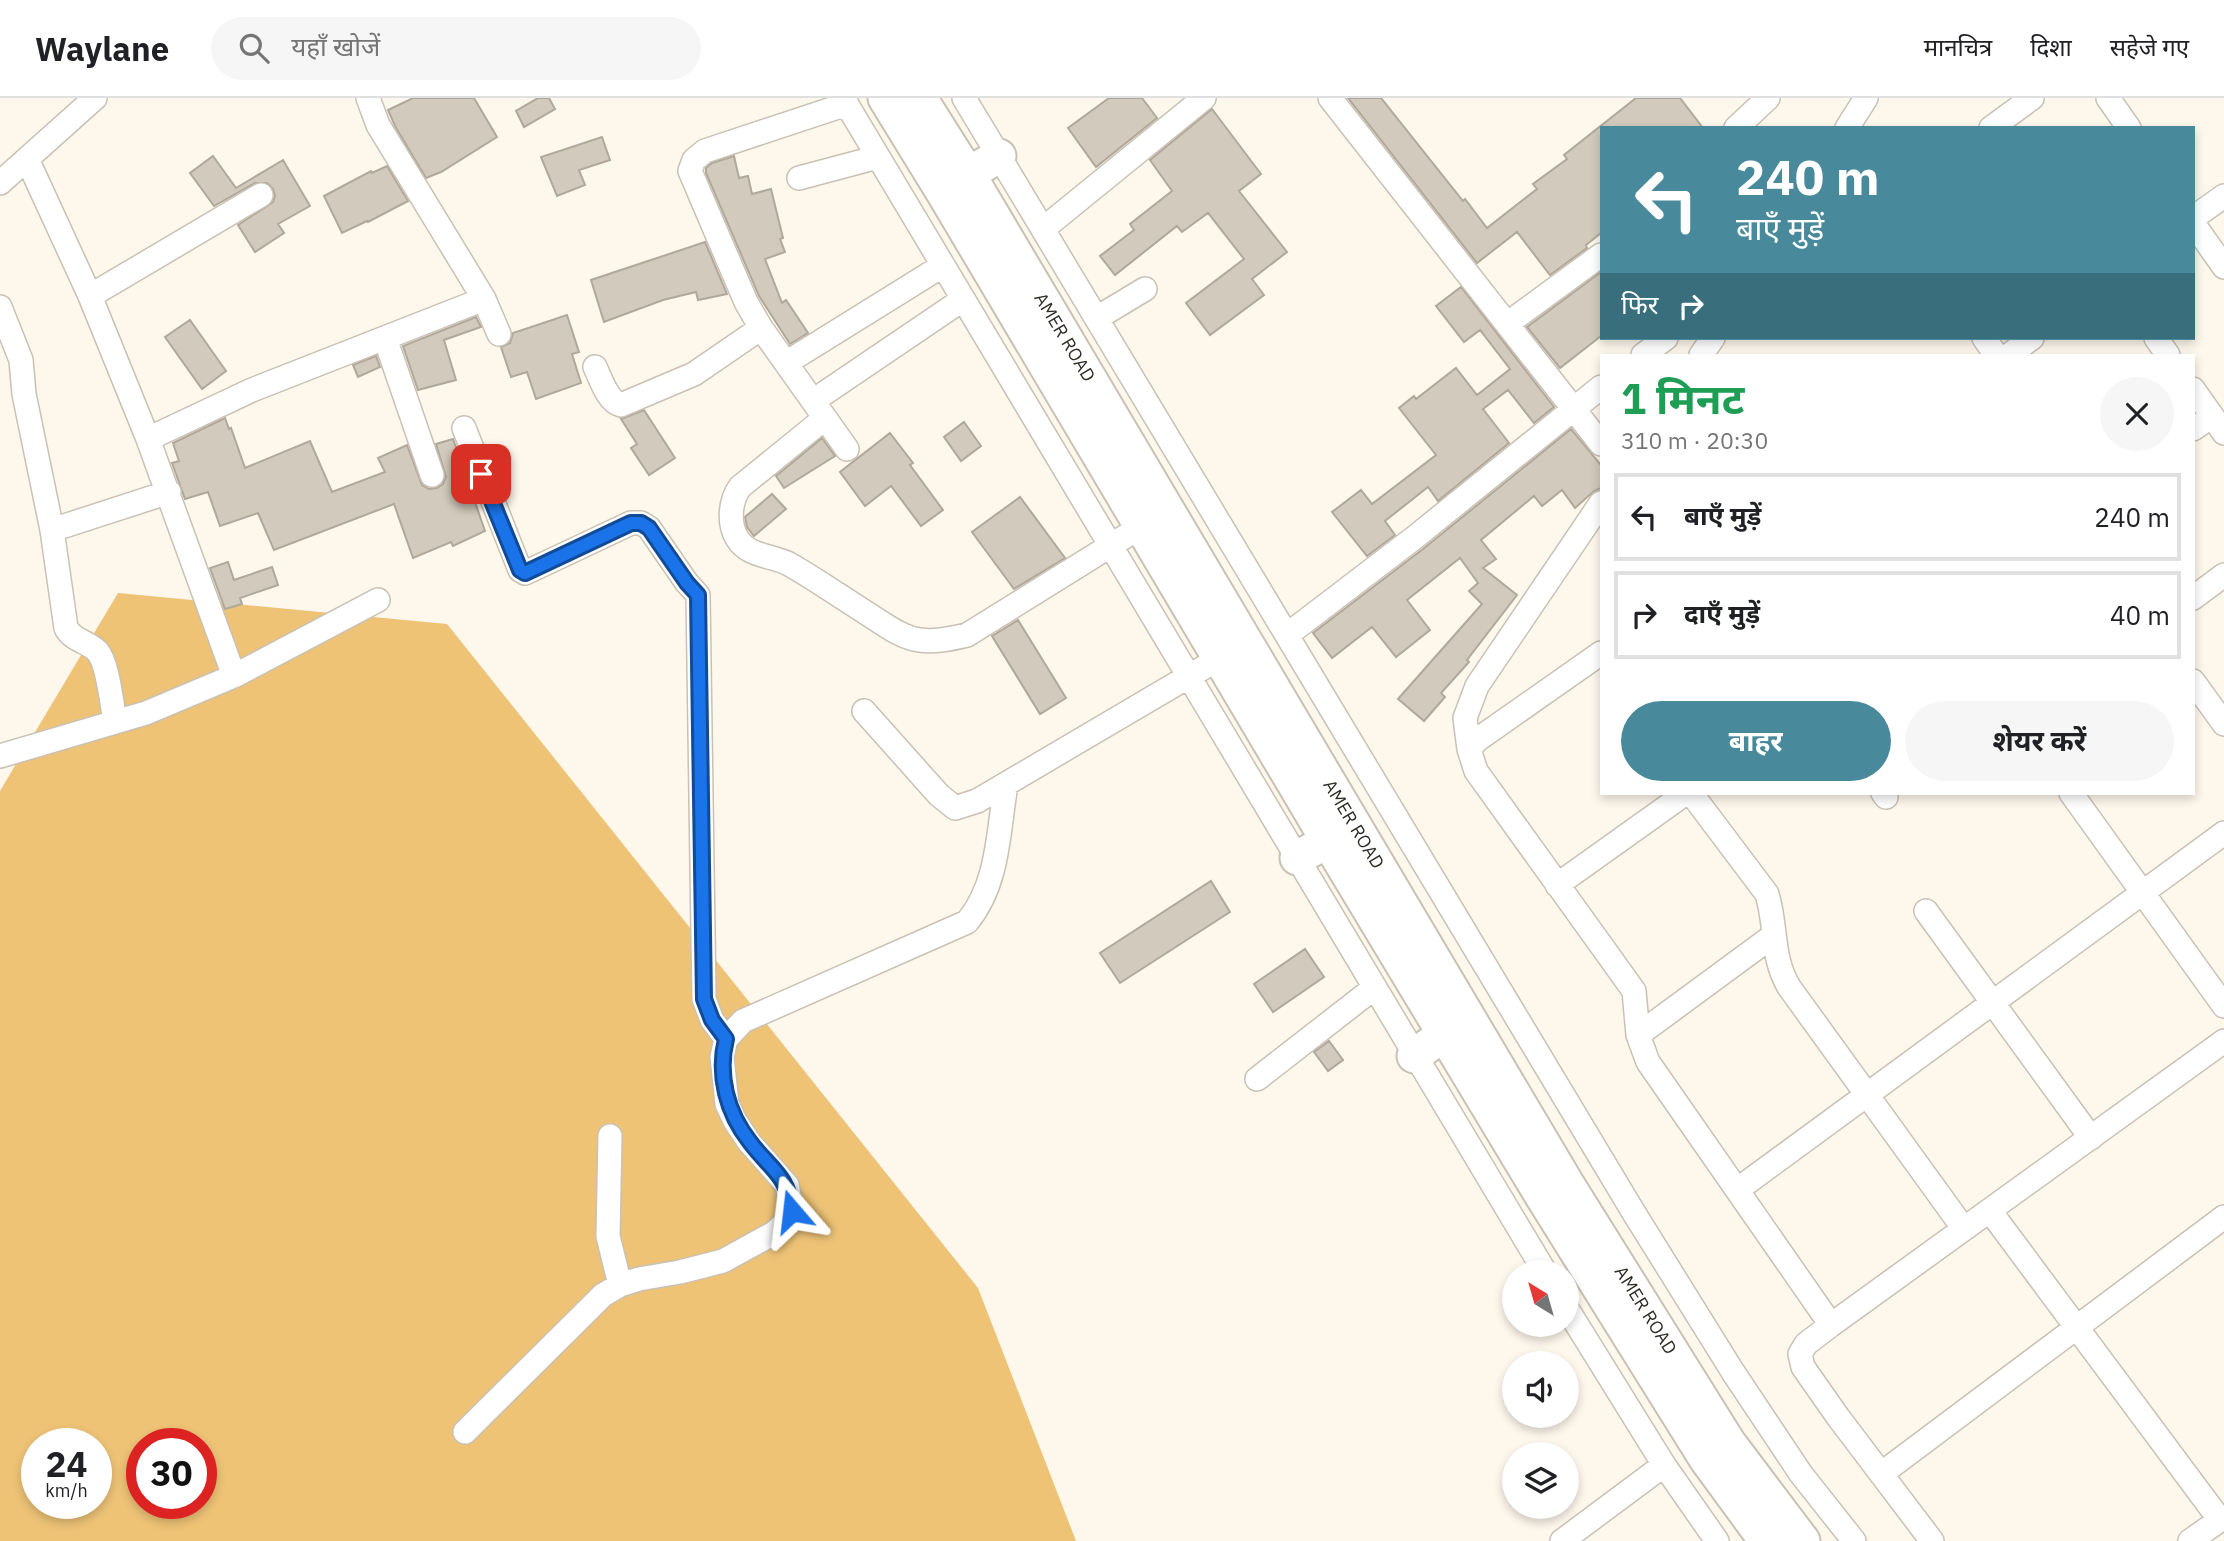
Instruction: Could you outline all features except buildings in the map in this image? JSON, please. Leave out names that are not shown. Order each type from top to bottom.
[{"type":"highway","name":"AMER ROAD","points":[[885,98],[1540,1194],[1706,1459],[1766,1541]]},
{"type":"highway","name":"AMER ROAD","points":[[920,98],[968,174],[1566,1182],[1729,1443],[1803,1541]]},
{"type":"highway","points":[[968,174],[999,156]]},
{"type":"highway","points":[[1297,858],[1328,841]]},
{"type":"highway","points":[[1414,1056],[1444,1034]]},
{"type":"street","points":[[0,183],[95,98]]},
{"type":"street","points":[[368,98],[378,125],[484,299],[499,334]]},
{"type":"street","points":[[964,98],[1627,1202],[1801,1474],[1854,1541]]},
{"type":"street","points":[[1043,229],[1204,98]]},
{"type":"street","points":[[1330,98],[1600,443]]},
{"type":"street","points":[[1738,126],[1768,98]]},
{"type":"street","points":[[1848,126],[1866,98]]},
{"type":"street","points":[[1994,126],[2032,98]]},
{"type":"street","points":[[2108,98],[2128,126]]},
{"type":"street","points":[[847,449],[761,328],[746,302],[690,171],[694,160],[705,151],[845,101],[1538,1260]]},
{"type":"street","points":[[799,178],[878,157]]},
{"type":"street","points":[[27,159],[90,296],[148,439],[234,676]]},
{"type":"street","points":[[90,296],[261,195]]},
{"type":"street","points":[[2195,218],[2224,196]]},
{"type":"street","points":[[2195,223],[2224,267]]},
{"type":"street","points":[[1507,324],[1600,256]]},
{"type":"street","points":[[786,363],[942,266]]},
{"type":"street","points":[[1097,318],[1145,289]]},
{"type":"street","points":[[148,439],[252,390],[484,299]]},
{"type":"street","points":[[962,300],[819,410],[740,487],[733,496],[732,503],[734,530],[738,540],[754,553],[787,563],[900,635],[932,641],[967,635],[1142,526]]},
{"type":"street","points":[[0,307],[21,360],[24,394],[52,530],[66,628],[70,635],[96,650],[103,659],[115,722]]},
{"type":"street","points":[[594,367],[611,399],[615,404],[621,405],[694,374],[761,328]]},
{"type":"street","points":[[385,338],[432,475]]},
{"type":"street","points":[[1644,354],[1663,340]]},
{"type":"street","points":[[2010,354],[2029,340]]},
{"type":"street","points":[[1287,635],[1414,538],[1600,388]]},
{"type":"street","points":[[2195,392],[2218,424],[2195,429]]},
{"type":"street","points":[[464,428],[520,570],[525,573],[631,523],[641,523],[649,528],[698,595],[704,999],[712,1020],[726,1039]]},
{"type":"street","points":[[52,530],[169,492]]},
{"type":"street","points":[[1600,504],[1477,687],[1465,718],[1469,749],[1476,771],[1634,991],[1638,1035],[1648,1062],[1831,1325]]},
{"type":"street","points":[[2195,597],[2224,575]]},
{"type":"street","points":[[0,756],[146,713],[234,676],[378,600]]},
{"type":"street","points":[[864,711],[939,796],[955,808],[977,801],[1006,785],[1220,658]]},
{"type":"street","points":[[1469,749],[1477,740],[1598,662]]},
{"type":"street","points":[[2195,684],[2224,724]]},
{"type":"street","points":[[465,1432],[603,1295],[620,1285],[723,1261],[774,1233],[785,1223],[792,1211],[787,1185],[749,1142],[727,1104],[722,1057],[726,1039],[743,1021],[967,922],[979,908],[986,891],[994,862],[1006,785]]},
{"type":"street","points":[[1558,885],[1686,795]]},
{"type":"street","points":[[1691,795],[1767,894],[1773,914],[1779,971],[1964,1229]]},
{"type":"street","points":[[2072,795],[2224,1006]]},
{"type":"street","points":[[1737,1190],[2224,833]]},
{"type":"street","points":[[1926,911],[2091,1138]]},
{"type":"street","points":[[1638,1035],[1774,935]]},
{"type":"street","points":[[1257,1080],[1374,988]]},
{"type":"street","points":[[1932,1541],[1803,1367],[1800,1354],[1806,1344],[1831,1325],[2224,1041]]},
{"type":"street","points":[[610,1136],[608,1236],[620,1285]]},
{"type":"street","points":[[1990,1211],[2222,1518],[2190,1541]]},
{"type":"street","points":[[1881,1474],[2224,1217]]},
{"type":"street","points":[[1579,1328],[1664,1465],[1717,1541]]},
{"type":"street","points":[[1562,1541],[1664,1465]]},
{"type":"shaded area","points":[[118,593],[447,624],[978,1288],[1076,1541],[0,1541],[0,791]]},
{"type":"route","points":[[481,474],[516,565],[525,573],[631,523],[641,523],[649,528],[698,595],[704,999],[712,1020],[726,1039],[722,1057],[727,1104],[749,1142],[787,1185],[792,1211]]}]
